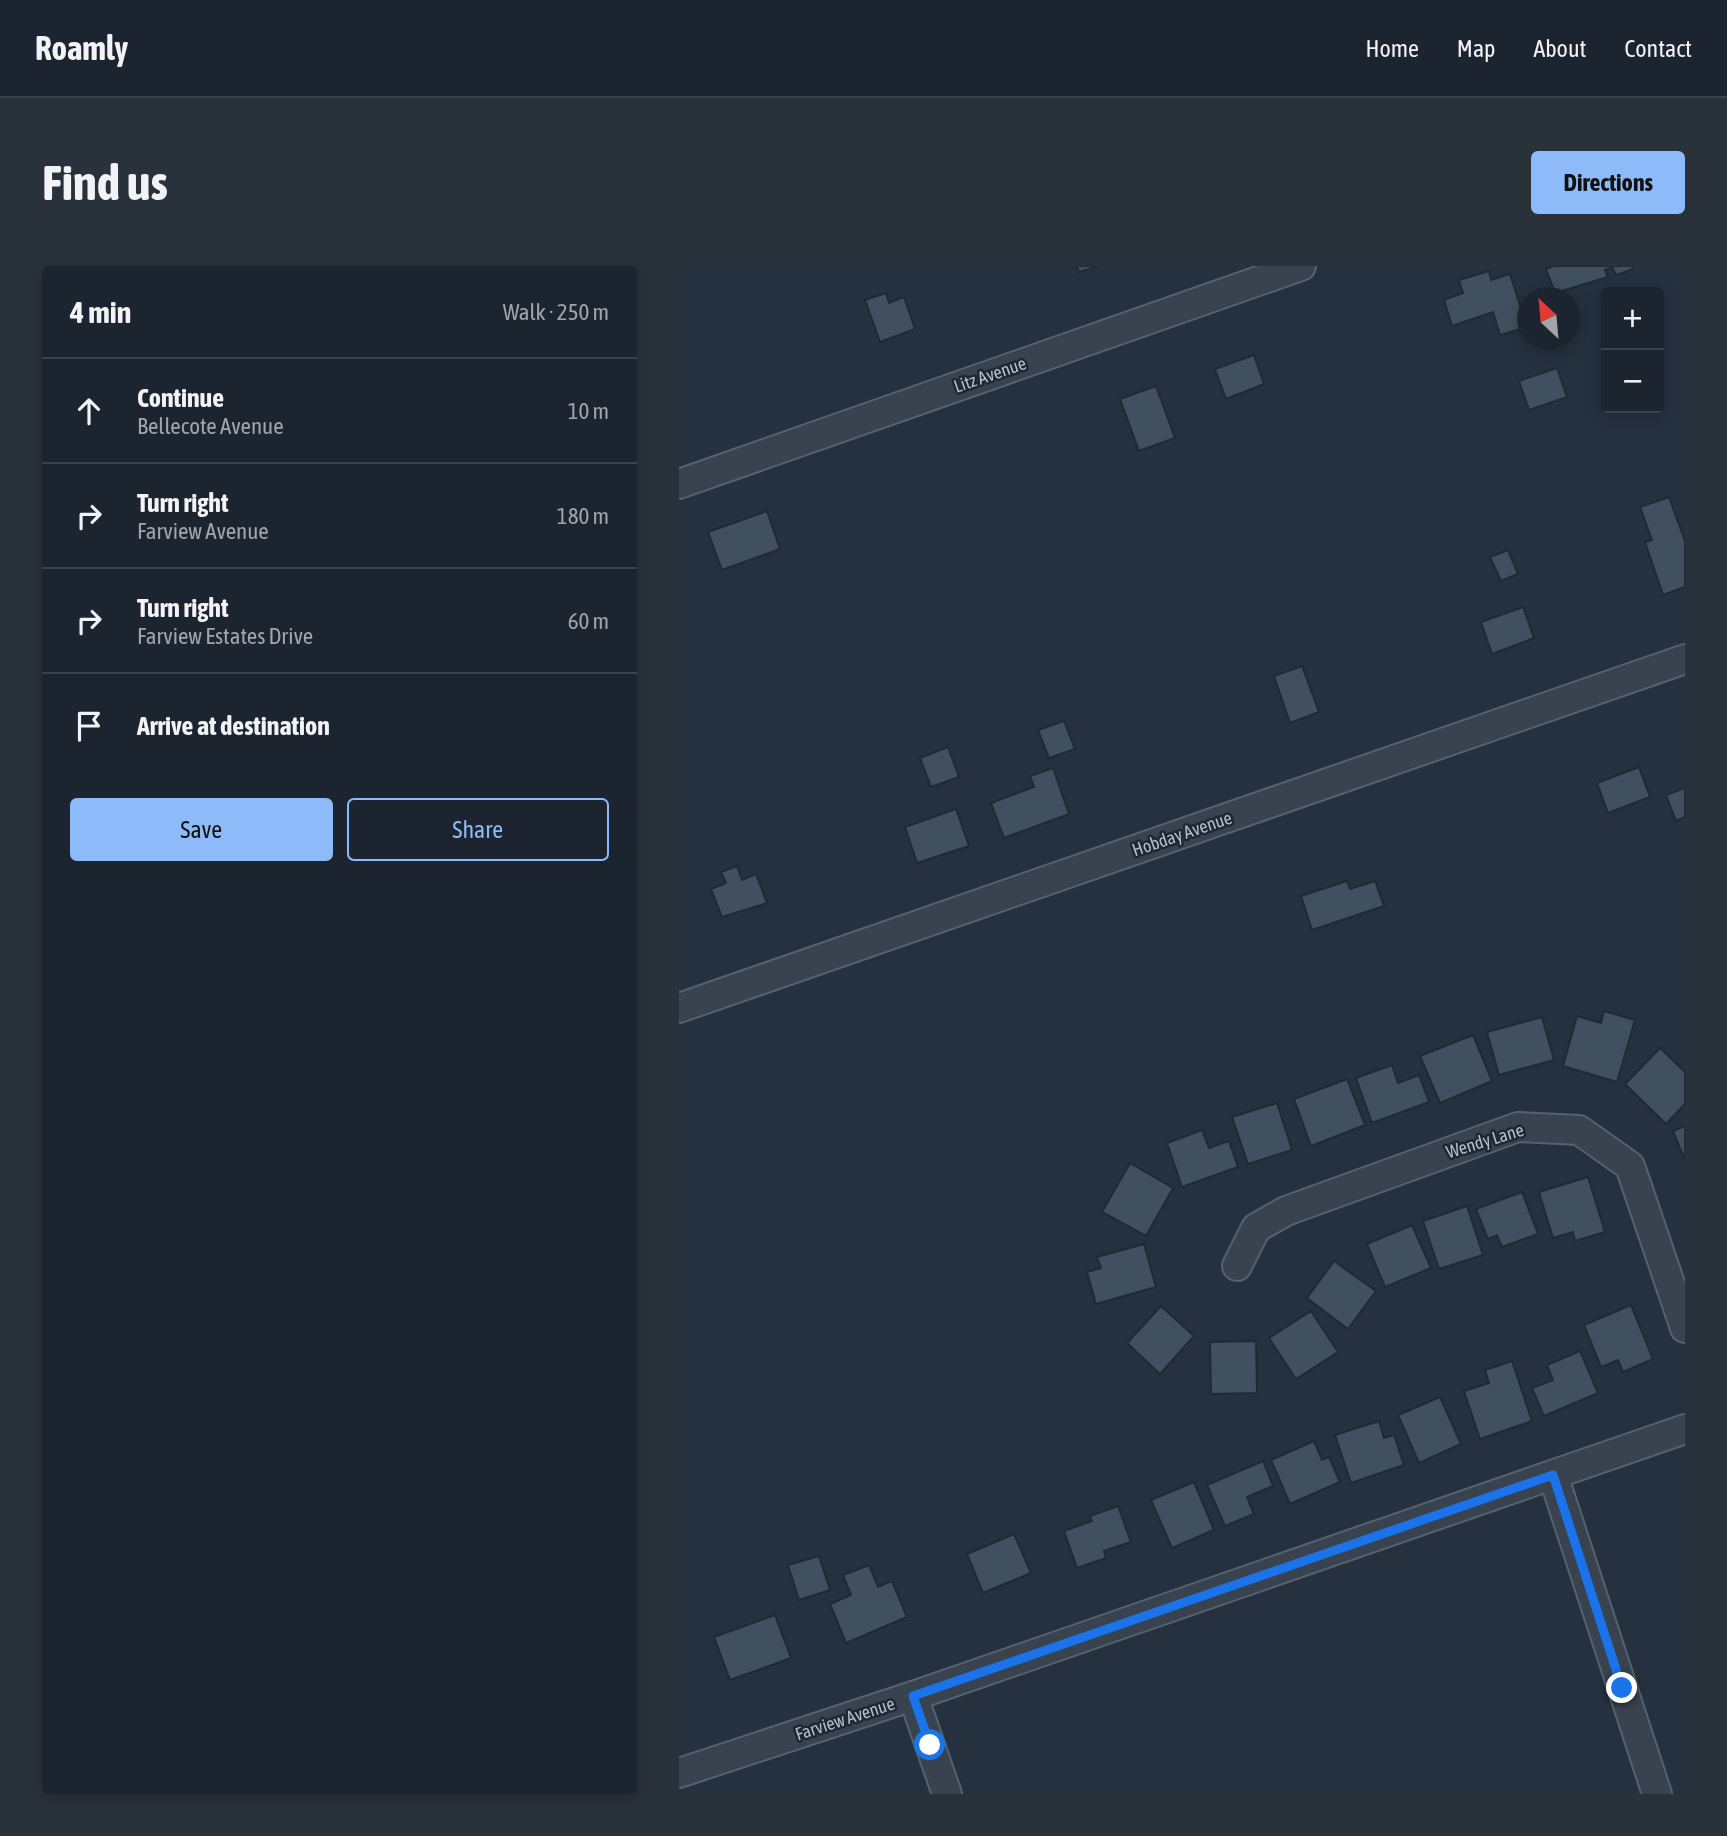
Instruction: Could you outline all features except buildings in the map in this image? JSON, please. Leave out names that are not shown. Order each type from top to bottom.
[{"type":"street","name":"Litz Avenue","points":[[679,484],[1300,266]]},
{"type":"street","name":"Hobday Avenue","points":[[679,1008],[1685,659]]},
{"type":"street","name":"Wendy Lane","points":[[1237,1266],[1256,1227],[1286,1211],[1518,1127],[1579,1130],[1630,1166],[1685,1328]]},
{"type":"street","name":"Farview Avenue","points":[[679,1773],[913,1696],[1685,1429]]},
{"type":"street","points":[[1553,1475],[1657,1794]]},
{"type":"street","points":[[913,1696],[947,1794]]},
{"type":"route","points":[[930,1745],[913,1696],[1553,1475],[1622,1688]]}]
